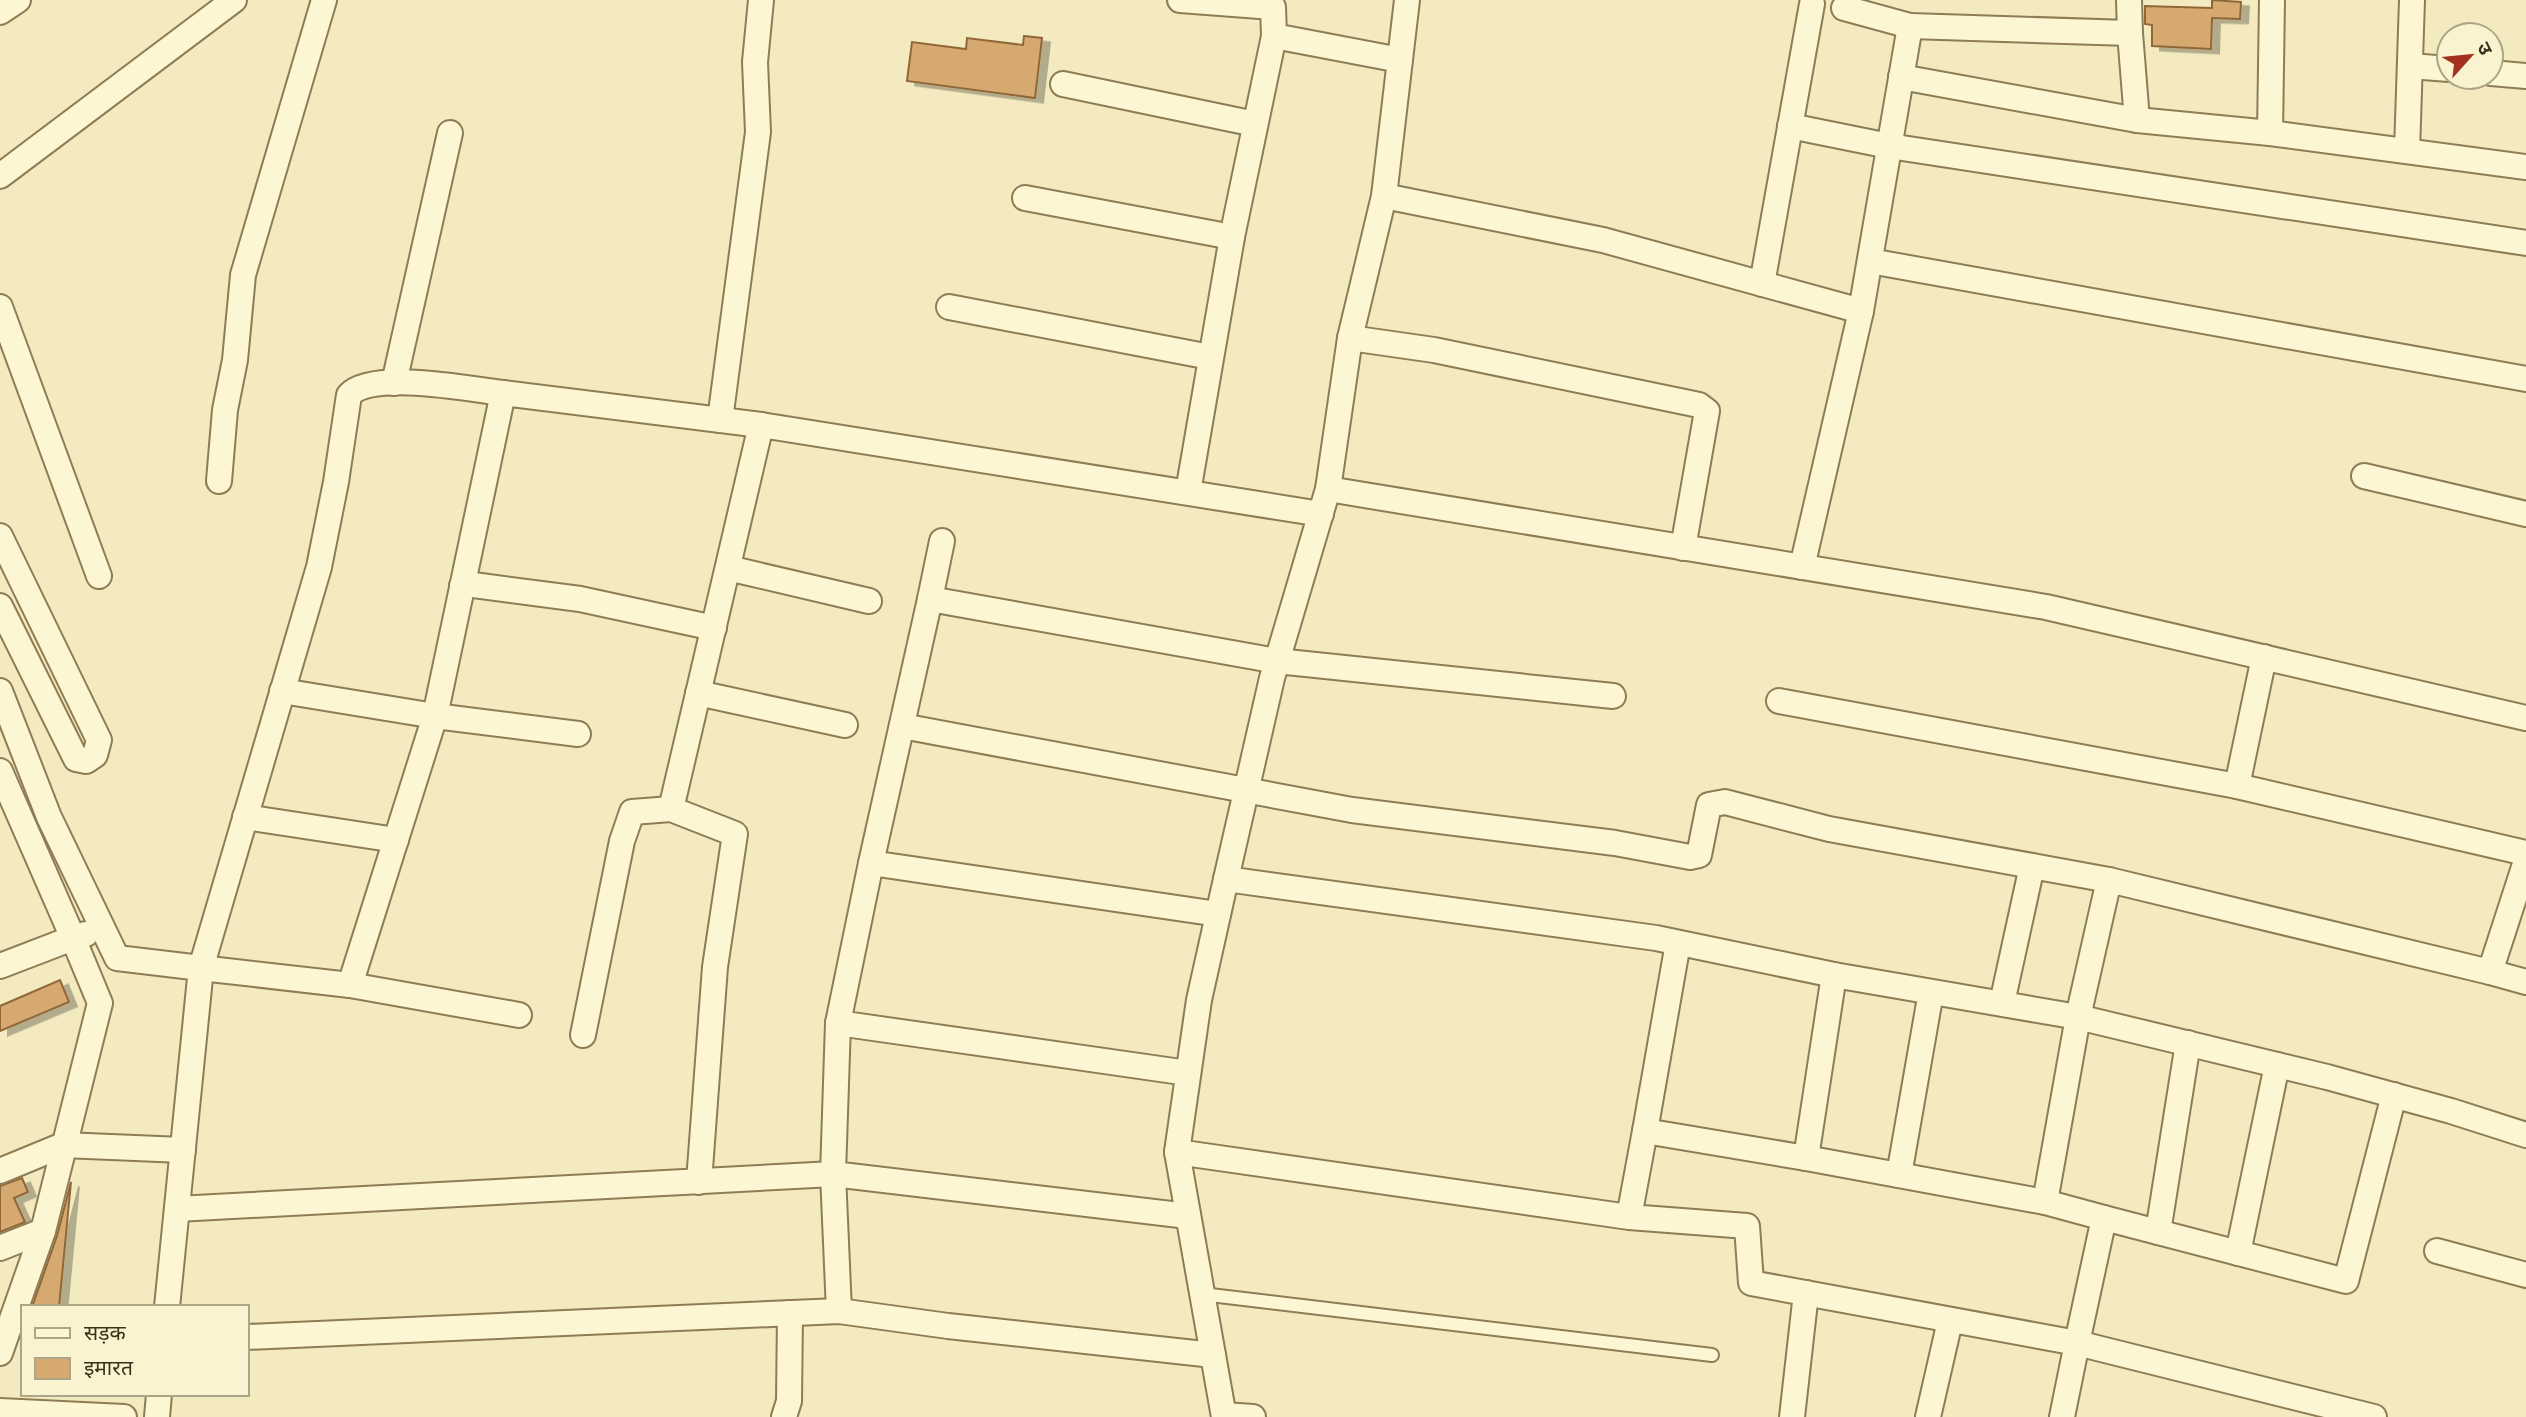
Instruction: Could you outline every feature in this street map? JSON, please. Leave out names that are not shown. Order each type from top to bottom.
[{"type":"street","points":[[0,12],[18,0]]},
{"type":"street","points":[[0,176],[234,0]]},
{"type":"street","points":[[219,481],[225,410],[235,360],[243,275],[324,0]]},
{"type":"street","points":[[720,420],[758,132],[755,62],[761,0]]},
{"type":"street","points":[[1180,0],[1274,3],[1274,36],[1232,237],[1188,492]]},
{"type":"street","points":[[1253,1417],[1224,1416],[1177,1152],[1199,1000],[1218,914],[1277,661],[1328,489],[1350,338],[1384,196],[1407,0]]},
{"type":"street","points":[[2129,0],[2137,120]]},
{"type":"street","points":[[2270,133],[2272,0]]},
{"type":"street","points":[[2407,151],[2412,0]]},
{"type":"street","points":[[1762,284],[1790,126],[1804,2],[1844,4],[1910,26],[2130,33]]},
{"type":"street","points":[[1802,567],[1861,311],[1910,26]]},
{"type":"street","points":[[1274,36],[1400,60]]},
{"type":"street","points":[[2410,66],[2435,68]]},
{"type":"street","points":[[2505,74],[2526,76]]},
{"type":"street","points":[[1901,77],[2137,120],[2270,133],[2526,167]]},
{"type":"street","points":[[1063,84],[1255,124]]},
{"type":"street","points":[[1790,126],[1889,146],[2526,243]]},
{"type":"street","points":[[394,383],[450,133]]},
{"type":"street","points":[[1384,196],[1603,240],[1861,311]]},
{"type":"street","points":[[1025,198],[1232,237]]},
{"type":"street","points":[[1870,261],[2526,379]]},
{"type":"street","points":[[0,307],[99,576]]},
{"type":"street","points":[[949,307],[1210,357]]},
{"type":"street","points":[[1350,338],[1434,350],[1699,405],[1707,411],[1684,548]]},
{"type":"street","points":[[167,1305],[201,968],[319,567],[336,482],[349,395],[358,388],[394,383],[503,393],[761,425],[1321,514]]},
{"type":"street","points":[[351,985],[435,716],[503,393]]},
{"type":"street","points":[[671,809],[761,425]]},
{"type":"street","points":[[2364,476],[2526,514]]},
{"type":"street","points":[[1328,489],[2046,607],[2526,718]]},
{"type":"street","points":[[0,536],[99,740],[95,755],[86,761],[76,759],[0,606]]},
{"type":"street","points":[[839,1311],[834,1174],[838,1023],[942,541]]},
{"type":"street","points":[[728,568],[869,601]]},
{"type":"street","points":[[462,586],[466,584],[580,599],[713,628]]},
{"type":"street","points":[[930,599],[1277,661],[1613,696]]},
{"type":"street","points":[[2237,786],[2264,657]]},
{"type":"street","points":[[0,691],[50,817],[117,958],[351,985],[519,1015]]},
{"type":"street","points":[[282,691],[435,716],[578,734]]},
{"type":"street","points":[[698,693],[845,725]]},
{"type":"street","points":[[1779,701],[2237,786],[2526,853]]},
{"type":"street","points":[[902,726],[1352,810],[1615,844],[1690,857],[1699,855],[1709,805],[1724,802],[1829,829],[2109,880],[2526,982]]},
{"type":"street","points":[[0,771],[100,1003],[43,1231],[0,1353]]},
{"type":"street","points":[[583,1035],[622,841],[632,812],[671,809],[735,834],[715,967],[699,1182]]},
{"type":"street","points":[[245,817],[396,840]]},
{"type":"street","points":[[2490,972],[2526,861]]},
{"type":"street","points":[[871,863],[1218,914]]},
{"type":"street","points":[[2002,1003],[2032,866]]},
{"type":"street","points":[[1226,879],[1475,912],[1678,943],[1834,975],[2078,1017],[2394,1095],[2526,1135]]},
{"type":"street","points":[[2045,1202],[2078,1017],[2109,880]]},
{"type":"street","points":[[0,966],[103,928]]},
{"type":"street","points":[[1629,1217],[1678,943]]},
{"type":"street","points":[[1807,1158],[1834,975]]},
{"type":"street","points":[[1899,1175],[1931,992]]},
{"type":"street","points":[[838,1023],[1188,1073]]},
{"type":"street","points":[[2158,1233],[2188,1043]]},
{"type":"street","points":[[2238,1253],[2277,1065]]},
{"type":"street","points":[[1644,1131],[2045,1202],[2346,1281],[2394,1095]]},
{"type":"street","points":[[0,1171],[63,1145],[183,1150]]},
{"type":"street","points":[[1177,1152],[1629,1217],[1747,1226],[1751,1283],[2077,1343],[2374,1417]]},
{"type":"street","points":[[177,1209],[834,1174],[1188,1216]]},
{"type":"street","points":[[2062,1417],[2104,1218]]},
{"type":"street","points":[[0,1248],[43,1231]]},
{"type":"street","points":[[2437,1251],[2526,1275]]},
{"type":"street","points":[[1792,1417],[1806,1293]]},
{"type":"street","points":[[248,1337],[839,1311],[948,1326],[1213,1355]]},
{"type":"street","points":[[784,1417],[789,1401],[790,1313]]},
{"type":"street","points":[[1928,1417],[1950,1321]]},
{"type":"street","points":[[157,1417],[159,1396]]},
{"type":"street","points":[[0,1411],[124,1417]]},
{"type":"lane","points":[[1202,1294],[1712,1355]]},
{"type":"building","points":[[2212,0],[2241,2],[2240,19],[2212,18],[2211,49],[2152,46],[2152,25],[2145,24],[2145,6],[2212,8]]},
{"type":"building","points":[[1024,36],[1042,38],[1035,98],[907,81],[912,42],[966,49],[967,38],[1023,45]]},
{"type":"building","points":[[60,980],[69,1002],[0,1031],[0,1006]]},
{"type":"building","points":[[22,1178],[28,1192],[14,1198],[25,1222],[0,1232],[0,1186]]},
{"type":"building","points":[[71,1182],[59,1305],[33,1305],[57,1236]]}]
